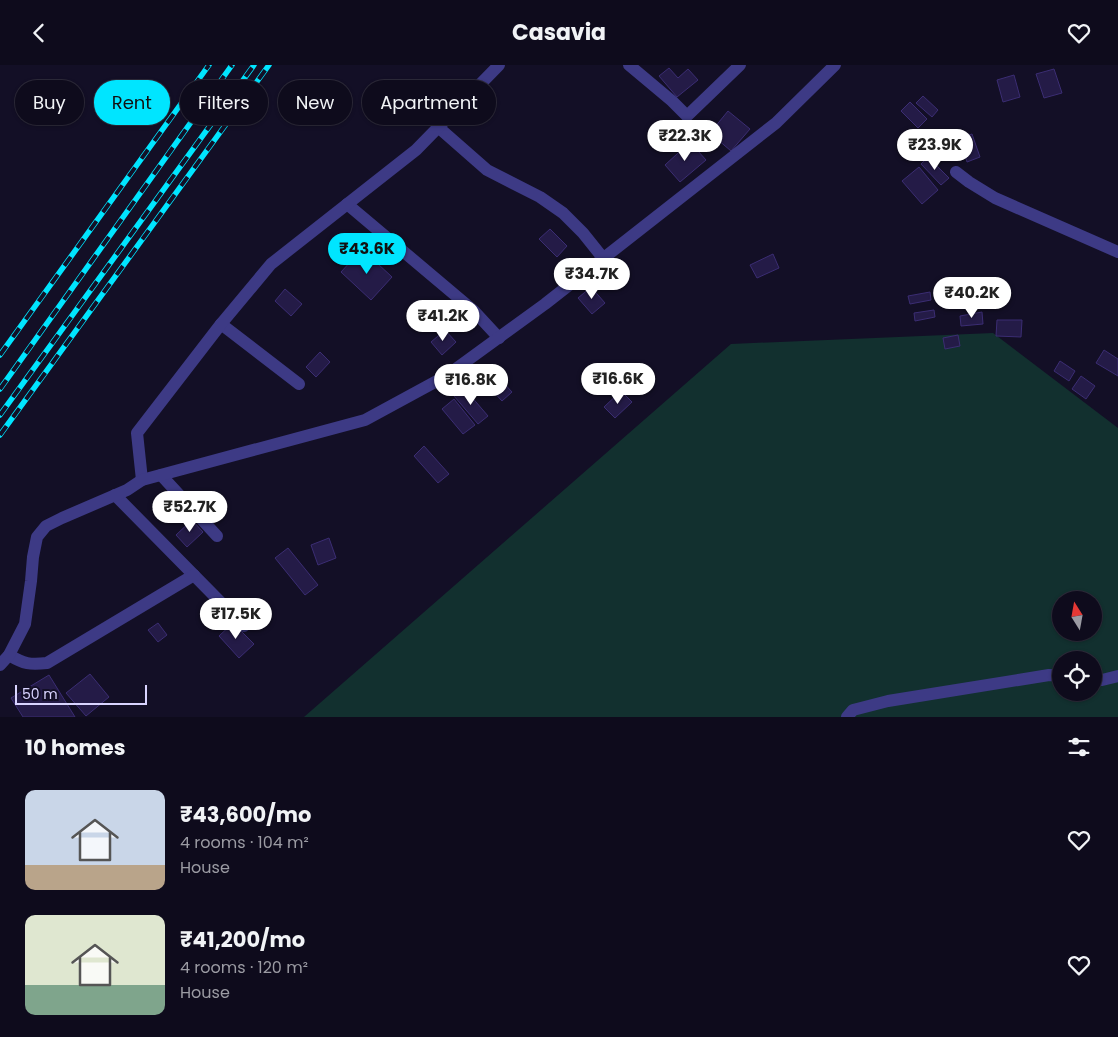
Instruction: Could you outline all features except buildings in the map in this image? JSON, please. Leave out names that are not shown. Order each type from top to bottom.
[{"type":"street","points":[[142,480],[137,433],[221,324],[272,264],[416,150],[499,65]]},
{"type":"street","points":[[629,65],[687,116],[740,65]]},
{"type":"street","points":[[0,665],[9,655],[25,624],[37,537],[46,526],[127,490],[142,480],[365,420],[446,376],[546,304],[776,123],[835,65]]},
{"type":"street","points":[[438,127],[487,169],[540,197],[563,213],[583,233],[603,258]]},
{"type":"street","points":[[956,172],[995,198],[1118,251]]},
{"type":"street","points":[[347,204],[474,311],[499,338]]},
{"type":"street","points":[[221,324],[299,384]]},
{"type":"street","points":[[161,475],[217,537]]},
{"type":"street","points":[[115,495],[244,626]]},
{"type":"street","points":[[9,655],[31,665],[47,663],[194,575]]},
{"type":"street","points":[[846,717],[853,709],[888,701],[1052,675]]},
{"type":"street","points":[[1102,680],[1118,676]]},
{"type":"green space","points":[[993,333],[1118,428],[1118,717],[304,717],[731,344]]},
{"type":"railway","points":[[0,355],[209,65]]},
{"type":"railway","points":[[0,389],[232,65]]},
{"type":"railway","points":[[0,415],[254,65]]},
{"type":"railway","points":[[0,435],[269,65]]}]
